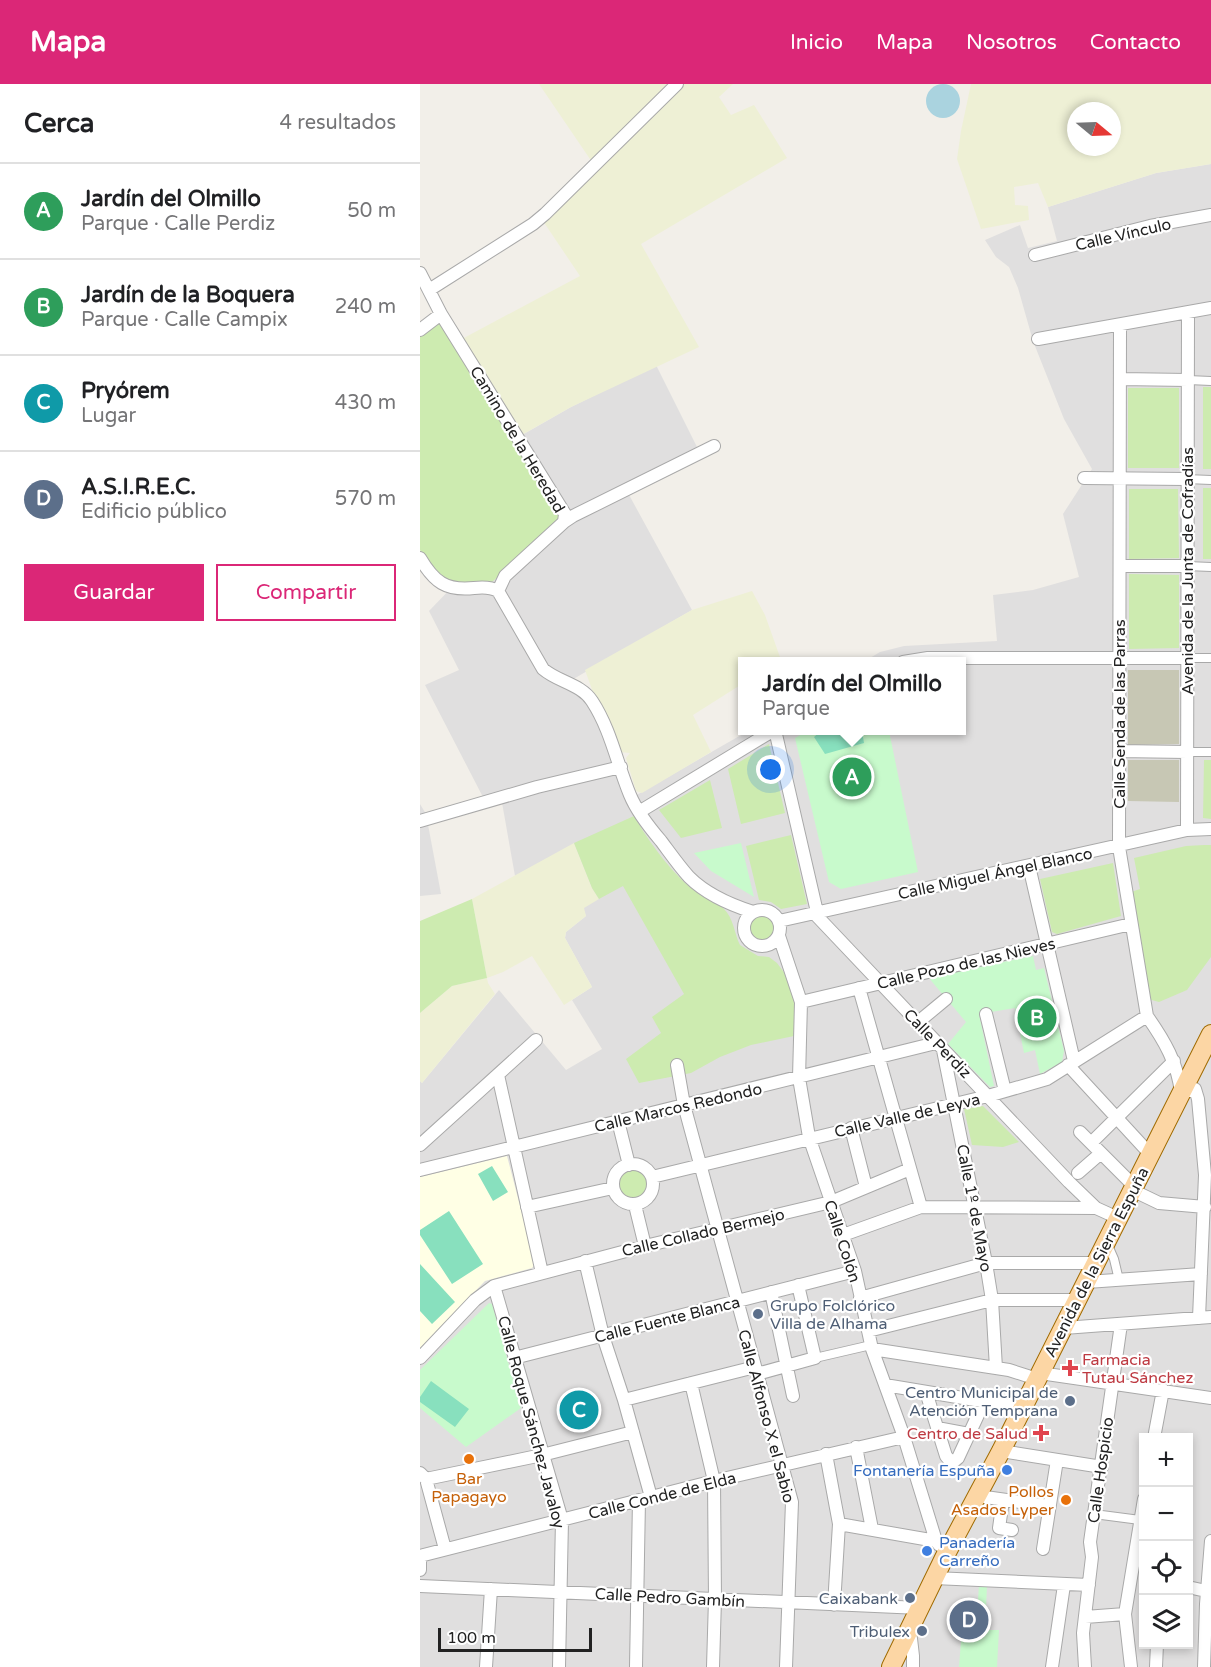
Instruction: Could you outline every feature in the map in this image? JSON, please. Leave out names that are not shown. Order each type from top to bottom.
[{"type":"main road","name":"Avenida de la Sierra Espuña","points":[[891,1667],[934,1578],[941,1547],[978,1496],[1211,1034]]},
{"type":"street","points":[[429,290],[533,224],[677,84]]},
{"type":"street","name":"Calle Vínculo","points":[[1035,255],[1150,226],[1211,216]]},
{"type":"street","name":"Camino de la Heredad","points":[[420,273],[441,314],[564,510],[564,522],[505,576],[498,591]]},
{"type":"street","points":[[1038,339],[1211,308]]},
{"type":"street","name":"Avenida de la Junta de Cofradías","points":[[1187,830],[1188,312]]},
{"type":"street","points":[[420,330],[441,314]]},
{"type":"street","name":"Calle Senda de las Parras","points":[[1120,325],[1119,847],[1147,1016],[1174,1062],[1179,1075],[1181,1093]]},
{"type":"street","points":[[1120,379],[1211,381]]},
{"type":"street","points":[[564,522],[714,446]]},
{"type":"street","points":[[1084,478],[1211,480]]},
{"type":"street","points":[[420,558],[428,572],[448,587],[461,590],[493,588],[498,591],[543,669],[552,678],[583,691],[592,700],[604,723],[630,795],[639,812],[689,877],[706,890],[753,912]]},
{"type":"street","points":[[1119,566],[1211,567]]},
{"type":"street","points":[[966,658],[1211,658]]},
{"type":"street","points":[[639,812],[767,735]]},
{"type":"street","points":[[776,735],[816,912]]},
{"type":"street","points":[[1119,751],[1211,752]]},
{"type":"street","points":[[420,821],[537,787],[621,767]]},
{"type":"street","name":"Calle Miguel Ángel Blanco","points":[[779,921],[1187,830],[1211,829]]},
{"type":"street","points":[[1029,866],[1048,944],[1071,1063],[1116,1118],[1150,1154]]},
{"type":"street","points":[[732,904],[744,926],[748,940],[753,944],[765,946],[771,944],[779,936],[779,921],[769,911],[753,912],[744,926]]},
{"type":"street","name":"Calle Perdiz","points":[[816,912],[917,1023],[1070,1182],[1096,1208],[1118,1218]]},
{"type":"street","name":"Calle Pozo de las Nieves","points":[[801,1002],[1131,924]]},
{"type":"street","name":"Calle Colón","points":[[779,936],[801,1002],[799,1078],[809,1137],[855,1271],[871,1347],[941,1547]]},
{"type":"street","name":"Calle Colón","points":[[765,946],[791,971]]},
{"type":"street","points":[[859,988],[921,1207]]},
{"type":"street","points":[[917,1023],[946,999]]},
{"type":"street","points":[[986,1014],[1005,1091]]},
{"type":"street","name":"Calle Valle de Leyva","points":[[652,1177],[809,1137],[988,1096],[1047,1079],[1147,1016]]},
{"type":"street","points":[[420,1144],[536,1040]]},
{"type":"street","name":"Calle Marcos Redondo","points":[[420,1170],[880,1058],[940,1047]]},
{"type":"street","name":"Calle 1º de Mayo","points":[[940,1047],[954,1103],[986,1263],[992,1300],[996,1368]]},
{"type":"street","points":[[1091,1143],[1174,1062]]},
{"type":"street","name":"Calle Alfonso X el Sabio","points":[[676,1065],[684,1105],[792,1502],[786,1667]]},
{"type":"street","points":[[498,1075],[542,1273]]},
{"type":"street","points":[[1064,1328],[1205,1317],[1201,1274],[1207,1244],[1205,1207],[1208,1174],[1197,1092],[1192,1089],[1181,1093]]},
{"type":"street","points":[[618,1121],[629,1165]]},
{"type":"street","points":[[850,1128],[866,1187]]},
{"type":"street","points":[[1080,1132],[1133,1188],[1159,1203],[1205,1207]]},
{"type":"street","points":[[1078,1173],[1101,1153]]},
{"type":"street","points":[[634,1164],[645,1168],[652,1177],[654,1184],[650,1197],[645,1202],[635,1205],[620,1200],[614,1188],[613,1182],[618,1171],[629,1165],[634,1164]]},
{"type":"street","name":"Calle Collado Bermejo","points":[[494,1286],[645,1246],[831,1202],[910,1169]]},
{"type":"street","points":[[527,1207],[614,1188]]},
{"type":"street","points":[[635,1205],[645,1246]]},
{"type":"street","points":[[843,1235],[921,1207],[1096,1208]]},
{"type":"street","points":[[1106,1242],[1114,1259],[1119,1280]]},
{"type":"street","points":[[585,1261],[603,1335],[633,1432],[645,1498],[636,1667]]},
{"type":"street","points":[[860,1298],[986,1263],[1096,1263]]},
{"type":"street","name":"Calle Fuente Blanca","points":[[514,1358],[855,1271]]},
{"type":"street","points":[[1087,1282],[1201,1274]]},
{"type":"street","points":[[798,1285],[815,1358]]},
{"type":"street","points":[[420,1358],[475,1300],[494,1286]]},
{"type":"street","name":"Calle Roque Sánchez Javaloy","points":[[494,1286],[562,1520],[559,1667]]},
{"type":"street","points":[[771,1293],[794,1396]]},
{"type":"street","points":[[868,1331],[992,1300],[1078,1300]]},
{"type":"street","name":"Calle Hospicio","points":[[1085,1667],[1083,1633],[1092,1557],[1090,1542],[1121,1324]]},
{"type":"street","points":[[624,1400],[691,1383],[786,1366],[871,1347],[1039,1376],[1112,1383],[1211,1398]]},
{"type":"street","points":[[691,1383],[714,1481],[713,1667]]},
{"type":"street","points":[[885,1385],[1023,1408]]},
{"type":"street","points":[[1155,1433],[1162,1390]]},
{"type":"street","points":[[926,1392],[946,1456],[952,1463],[958,1458],[984,1402]]},
{"type":"street","points":[[937,1428],[969,1434]]},
{"type":"street","points":[[445,1549],[423,1476],[542,1455],[633,1432]]},
{"type":"street","name":"Calle Conde de Elda","points":[[420,1557],[645,1498],[904,1437]]},
{"type":"street","points":[[856,1447],[872,1530]]},
{"type":"street","points":[[1001,1451],[1102,1467]]},
{"type":"street","points":[[826,1454],[839,1524],[834,1605]]},
{"type":"street","points":[[1043,1549],[1057,1460]]},
{"type":"street","points":[[978,1496],[1049,1506]]},
{"type":"street","points":[[1003,1500],[999,1528],[1012,1530]]},
{"type":"street","points":[[1094,1514],[1139,1521]]},
{"type":"street","points":[[839,1524],[941,1547]]},
{"type":"street","points":[[1131,1667],[1125,1614],[1137,1574],[1139,1539]]},
{"type":"street","points":[[1204,1667],[1206,1591],[1211,1542]]},
{"type":"street","points":[[420,1557],[420,1570]]},
{"type":"street","points":[[934,1578],[1089,1585]]},
{"type":"street","points":[[1052,1667],[1064,1585]]},
{"type":"street","name":"Calle Pedro Gambín","points":[[420,1586],[920,1608]]},
{"type":"street","points":[[1193,1588],[1206,1591]]},
{"type":"street","points":[[486,1667],[491,1589]]},
{"type":"street","points":[[1085,1617],[1125,1614]]},
{"type":"street","points":[[910,1630],[913,1667]]},
{"type":"street","points":[[1156,1667],[1157,1649]]},
{"type":"shaded area","points":[[539,84],[673,84],[592,162]]},
{"type":"shaded area","points":[[681,84],[733,84],[719,97],[731,115],[754,105],[787,158],[641,244],[699,347],[571,407],[520,436],[462,339],[580,276],[543,221]]},
{"type":"shaded area","points":[[971,84],[1211,84],[1211,164],[1156,173],[1048,207],[1038,183],[1014,187],[1015,205],[1028,206],[1029,220],[981,229],[957,159]]},
{"type":"shaded area","points":[[1211,164],[1211,1667],[420,1667],[420,1081],[422,1083],[499,990],[566,1070],[602,1049],[572,1000],[592,987],[565,938],[566,932],[586,916],[583,908],[592,888],[574,844],[515,876],[501,797],[485,801],[425,685],[459,670],[429,611],[455,584],[515,439],[571,407],[656,365],[702,457],[628,493],[692,610],[570,681],[582,685],[635,796],[741,735],[966,735],[966,657],[872,657],[880,652],[904,646],[997,641],[993,595],[1033,590],[1079,577],[1063,514],[1092,469],[1064,419],[1033,341],[1018,288],[1009,267],[996,257],[985,240],[1020,225],[1028,248],[1057,241],[1048,207],[1156,173]]},
{"type":"shaded area","points":[[752,591],[765,615],[780,657],[738,657],[738,687],[693,715],[711,752],[642,793],[636,791],[626,758],[630,753],[620,752],[585,670],[692,610]]},
{"type":"shaded area","points":[[1128,670],[1179,670],[1179,744],[1128,745]]},
{"type":"shaded area","points":[[1128,760],[1179,760],[1179,802],[1128,801]]},
{"type":"shaded area","points":[[420,804],[426,814],[441,894],[420,896]]},
{"type":"shaded area","points":[[574,843],[592,888],[599,899],[584,908],[586,916],[566,932],[565,938],[592,987],[564,1005],[532,956],[487,978],[472,899]]},
{"type":"shaded area","points":[[487,978],[495,994],[422,1083],[420,1081],[420,1013],[452,986]]},
{"type":"shaded area","points":[[507,1156],[535,1264],[532,1268],[485,1281],[420,1348],[420,1177]]},
{"type":"green space","points":[[442,321],[560,513],[558,523],[492,582],[455,584],[434,572],[420,550],[420,336]]},
{"type":"green space","points":[[1203,387],[1211,387],[1211,469],[1203,469]]},
{"type":"green space","points":[[1128,388],[1179,388],[1179,468],[1128,468]]},
{"type":"green space","points":[[1203,488],[1211,488],[1211,559],[1203,559]]},
{"type":"green space","points":[[1129,489],[1178,489],[1179,558],[1129,559]]},
{"type":"green space","points":[[1129,574],[1179,575],[1179,648],[1129,649]]},
{"type":"green space","points":[[800,735],[890,735],[918,872],[841,889],[829,882],[795,738]]},
{"type":"green space","points":[[816,735],[863,735],[864,743],[825,754],[814,737]]},
{"type":"green space","points":[[769,744],[785,813],[741,824],[728,769]]},
{"type":"green space","points":[[1204,760],[1211,760],[1211,819],[1203,818]]},
{"type":"green space","points":[[710,780],[722,828],[681,838],[659,810]]},
{"type":"green space","points":[[634,816],[671,869],[699,894],[727,912],[740,945],[758,956],[769,957],[786,975],[797,1004],[794,1036],[751,1045],[720,1057],[691,1073],[639,1083],[626,1059],[661,1033],[652,1017],[684,994],[623,886],[599,899],[592,888],[574,843]]},
{"type":"green space","points":[[791,835],[807,904],[781,909],[771,902],[759,900],[746,846]]},
{"type":"green space","points":[[741,843],[754,897],[711,871],[694,853]]},
{"type":"green space","points":[[1211,845],[1211,957],[1187,990],[1159,1002],[1148,999],[1131,892],[1140,889],[1134,858],[1186,846]]},
{"type":"green space","points":[[1113,863],[1121,916],[1057,934],[1052,932],[1040,879]]},
{"type":"green space","points":[[472,899],[487,978],[452,986],[420,1013],[420,921]]},
{"type":"green space","points":[[761,915],[770,919],[774,928],[770,937],[761,941],[752,937],[748,928],[752,919]]},
{"type":"green space","points":[[1033,956],[1036,970],[1044,968],[1064,1051],[1062,1062],[1040,1074],[1035,1050],[1024,1053],[1015,1008],[979,1014],[994,1086],[990,1087],[948,1044],[966,1022],[928,977]]},
{"type":"green space","points":[[983,1106],[1019,1142],[1003,1147],[972,1145],[964,1109]]},
{"type":"green space","points":[[492,1166],[508,1192],[493,1201],[478,1174]]},
{"type":"green space","points":[[634,1168],[646,1173],[651,1185],[646,1197],[634,1202],[622,1197],[617,1185],[622,1173]]},
{"type":"green space","points":[[449,1211],[483,1264],[452,1284],[420,1235],[420,1230]]},
{"type":"green space","points":[[420,1264],[455,1302],[432,1324],[420,1311]]},
{"type":"green space","points":[[489,1303],[492,1304],[521,1408],[466,1447],[420,1408],[420,1370]]},
{"type":"green space","points":[[431,1381],[469,1409],[455,1427],[420,1402],[420,1397]]},
{"type":"green space","points":[[979,1585],[987,1586],[985,1630],[999,1630],[997,1667],[959,1667],[962,1628],[976,1629]]},
{"type":"water","points":[[943,84],[955,89],[960,101],[955,113],[943,118],[931,113],[926,101],[931,89]]},
{"type":"place","name":"Jardín del Olmillo","points":[[852,777]]},
{"type":"place","name":"Jardín de la Boquera","points":[[1037,1018]]},
{"type":"place","name":"Grupo Folclórico Villa de Alhama","points":[[758,1314]]},
{"type":"place","name":"Farmacia Tutau Sánchez","points":[[1070,1368]]},
{"type":"place","name":"Centro Municipal de Atención Temprana","points":[[1070,1401]]},
{"type":"place","name":"Pryórem","points":[[579,1410]]},
{"type":"place","name":"Centro de Salud","points":[[1041,1433]]},
{"type":"place","name":"Bar Papagayo","points":[[469,1459]]},
{"type":"place","name":"Fontanería Espuña","points":[[1007,1470]]},
{"type":"place","name":"Pollos Asados Lyper","points":[[1066,1500]]},
{"type":"place","name":"Panadería Carreño","points":[[927,1551]]},
{"type":"place","name":"Caixabank","points":[[910,1598]]},
{"type":"place","name":"A.S.I.R.E.C.","points":[[969,1620]]},
{"type":"place","name":"Tribulex","points":[[922,1631]]}]
